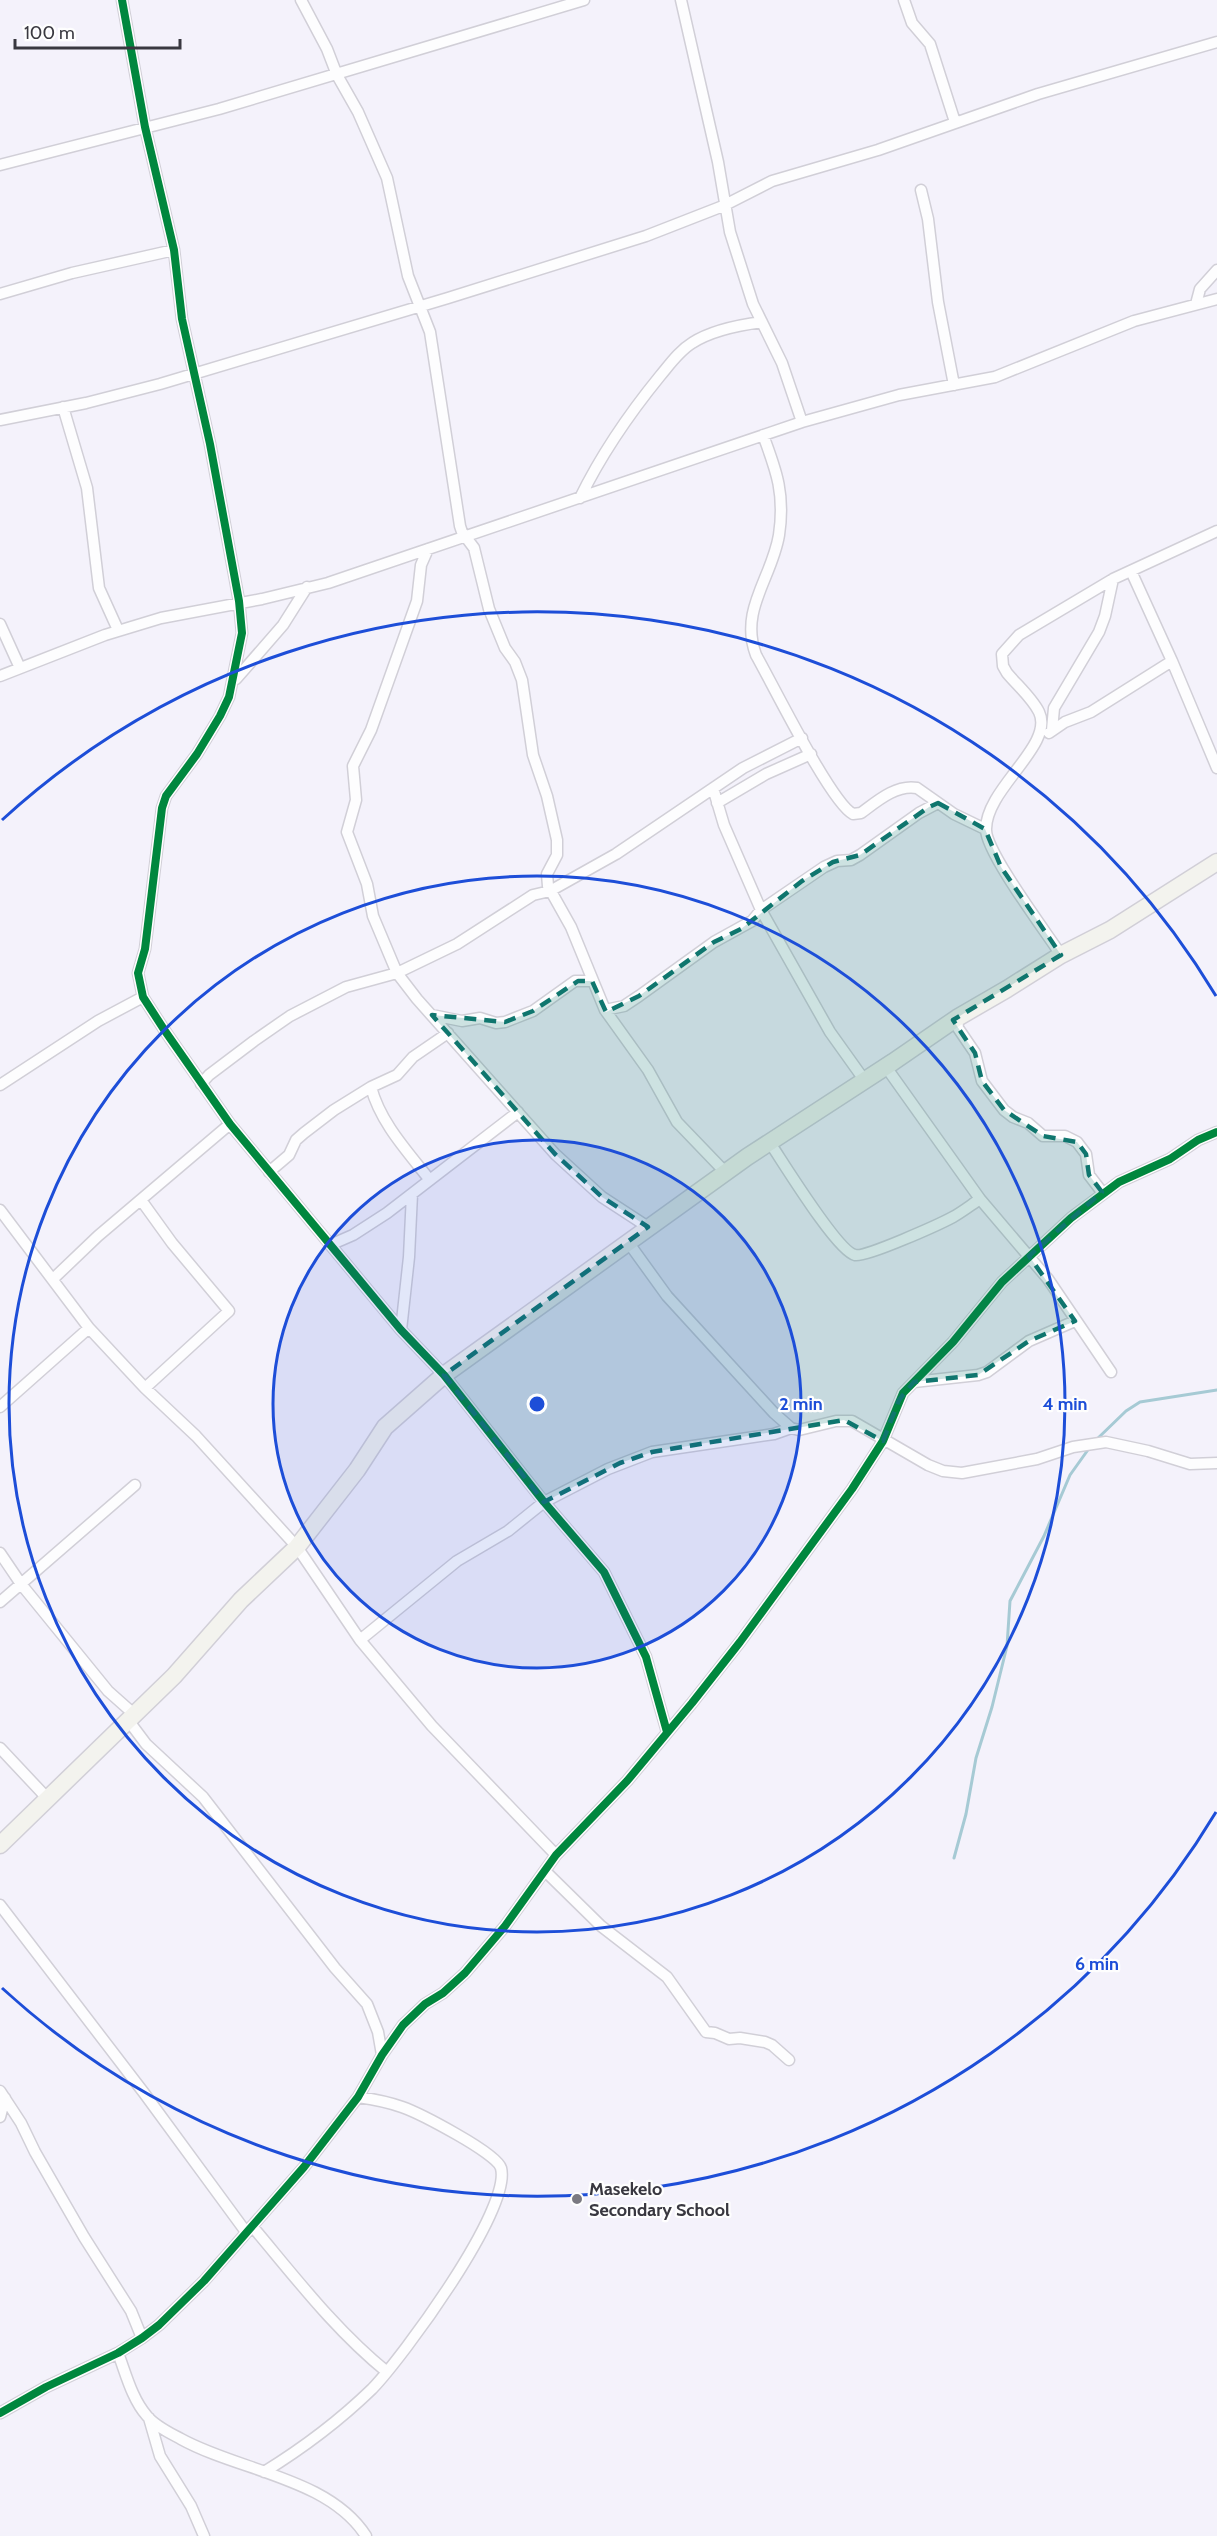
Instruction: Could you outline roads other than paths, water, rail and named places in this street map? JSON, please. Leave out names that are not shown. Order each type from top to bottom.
[{"type":"street","points":[[122,0],[145,127],[174,250],[182,319],[239,601],[242,633],[232,684],[220,716],[198,754],[166,796],[162,808],[145,949],[138,973],[144,997],[230,1124],[401,1330],[444,1375],[544,1502],[594,1558],[611,1584],[648,1662],[667,1732]]},
{"type":"street","points":[[301,0],[327,49],[337,75],[358,112],[385,172],[408,276],[422,306],[430,332],[460,526],[474,548],[489,609],[505,648],[515,662],[524,688],[533,755],[548,796],[557,840],[557,855],[547,874],[546,882],[571,927],[605,1010],[648,1070],[677,1122],[726,1173]]},
{"type":"street","points":[[0,165],[219,110],[584,0]]},
{"type":"street","points":[[681,0],[718,162],[723,206],[742,274],[782,363],[802,422]]},
{"type":"street","points":[[904,0],[912,23],[930,44],[955,122]]},
{"type":"street","points":[[0,420],[160,384],[422,306],[646,236],[723,206],[772,181],[878,150],[1038,94],[1217,42]]},
{"type":"street","points":[[921,190],[928,219],[938,302],[954,385]]},
{"type":"street","points":[[0,294],[72,273],[174,250]]},
{"type":"street","points":[[1196,304],[1200,289],[1217,270]]},
{"type":"street","points":[[0,676],[118,630],[161,618],[239,601],[262,599],[328,583],[802,422],[899,395],[995,377],[1134,321],[1217,299]]},
{"type":"street","points":[[580,498],[593,471],[622,424],[682,350],[703,337],[740,325],[762,322]]},
{"type":"street","points":[[63,407],[87,488],[99,588],[118,630]]},
{"type":"street","points":[[763,435],[781,488],[781,513],[779,536],[751,618],[750,635],[756,655],[811,754],[840,802],[852,814],[861,813],[885,796],[911,787],[916,788],[954,814],[986,829]]},
{"type":"street","points":[[1036,746],[1040,731],[1040,714],[1007,673],[1003,666],[1002,654],[1019,635],[1113,579],[1217,531]]},
{"type":"street","points":[[429,549],[421,565],[417,601],[370,730],[353,766],[356,800],[347,832],[367,884],[373,916],[397,973],[432,1016],[555,1154],[602,1197],[648,1227]]},
{"type":"street","points":[[1131,571],[1217,768]]},
{"type":"street","points":[[1052,730],[1057,702],[1099,632],[1106,616],[1113,579]]},
{"type":"street","points":[[232,684],[283,625],[307,587]]},
{"type":"street","points":[[0,624],[20,668]]},
{"type":"street","points":[[1061,955],[1001,867],[988,843],[986,829],[995,798],[1036,746],[1052,730],[1091,711],[1172,661]]},
{"type":"street","points":[[201,1084],[209,1075],[290,1016],[346,987],[397,973],[474,934],[533,895],[550,891],[653,830],[743,768],[802,738]]},
{"type":"street","points":[[717,804],[766,774],[811,754]]},
{"type":"street","points":[[713,788],[724,825],[761,910],[830,1032],[865,1081]]},
{"type":"street","points":[[605,1010],[624,1006],[714,942],[752,921],[761,910],[824,867],[837,861],[851,860],[860,855],[938,803]]},
{"type":"street","points":[[0,1845],[203,1646],[241,1600],[297,1547],[357,1470],[385,1427],[444,1375],[648,1227],[957,1018],[1061,955],[1110,930],[1217,862]]},
{"type":"street","points":[[432,1016],[462,1021],[480,1018],[496,1023],[505,1022],[533,1011],[575,981],[592,981]]},
{"type":"street","points":[[0,1085],[98,1021],[144,997]]},
{"type":"street","points":[[957,1018],[958,1028],[975,1053],[982,1082],[1004,1110],[1013,1117],[1028,1123],[1042,1136],[1065,1136],[1077,1142],[1086,1154],[1089,1175],[1102,1192]]},
{"type":"street","points":[[269,1172],[289,1155],[296,1140],[304,1133],[371,1086],[397,1075],[412,1057],[448,1033]]},
{"type":"street","points":[[886,1067],[980,1199],[1048,1279],[1111,1372]]},
{"type":"street","points":[[371,1086],[374,1098],[387,1122],[429,1179]]},
{"type":"street","points":[[330,1245],[365,1228],[518,1113]]},
{"type":"street","points":[[53,1279],[98,1236],[230,1124]]},
{"type":"street","points":[[0,2413],[117,2354],[142,2338],[183,2303],[291,2183],[358,2097],[382,2055],[413,2014],[454,1984],[481,1955],[556,1855],[627,1780],[740,1642],[834,1513],[883,1441],[899,1400],[953,1342],[1002,1282],[1102,1192],[1132,1175],[1170,1159],[1198,1140],[1217,1132]]},
{"type":"street","points":[[770,1143],[836,1238],[856,1256],[872,1253],[954,1217],[980,1199]]},
{"type":"street","points":[[401,1330],[409,1257],[412,1194]]},
{"type":"street","points":[[141,1200],[172,1243],[229,1311],[145,1388]]},
{"type":"street","points":[[0,1210],[89,1328],[145,1388],[196,1436],[297,1547],[360,1640],[447,1744],[556,1855]]},
{"type":"street","points":[[628,1242],[667,1296],[774,1413],[791,1428],[799,1430],[844,1420],[860,1425],[883,1441],[928,1465],[962,1473],[1037,1459],[1073,1447],[1106,1442],[1148,1451],[1190,1464],[1217,1463]]},
{"type":"street","points":[[914,1382],[987,1372],[1029,1341],[1075,1321]]},
{"type":"street","points":[[0,1407],[89,1328]]},
{"type":"street","points":[[360,1640],[457,1561],[508,1531],[544,1502],[608,1469],[636,1457],[690,1446],[774,1434],[791,1428]]},
{"type":"street","points":[[0,1602],[135,1485]]},
{"type":"street","points":[[0,1553],[21,1584],[132,1717],[146,1744],[203,1797],[335,1968],[367,2004],[378,2032],[382,2055]]},
{"type":"street","points":[[0,1748],[47,1798]]},
{"type":"street","points":[[545,1871],[601,1926],[667,1977],[706,2032],[729,2038],[740,2037],[765,2042],[789,2060]]},
{"type":"street","points":[[0,1905],[249,2229],[352,2342],[387,2372]]},
{"type":"street","points":[[2,2095],[21,2123],[84,2237],[131,2311],[142,2338]]},
{"type":"street","points":[[0,2116],[2,2095]]},
{"type":"street","points":[[264,2472],[316,2438],[344,2415],[387,2372],[418,2330],[480,2236],[502,2180],[498,2161],[491,2155],[403,2107],[358,2097]]},
{"type":"street","points":[[117,2354],[136,2398],[148,2418],[160,2456],[191,2506],[204,2536]]},
{"type":"street","points":[[148,2418],[193,2446],[324,2497],[354,2520],[366,2536]]},
{"type":"waterway","points":[[1096,1440],[1126,1411],[1140,1402],[1217,1390]]},
{"type":"waterway","points":[[954,1858],[966,1814],[976,1758],[992,1707],[1007,1646],[1010,1601],[1044,1536],[1070,1475],[1090,1447]]},
{"type":"place","name":"Masekelo Secondary School","points":[[577,2199]]}]
